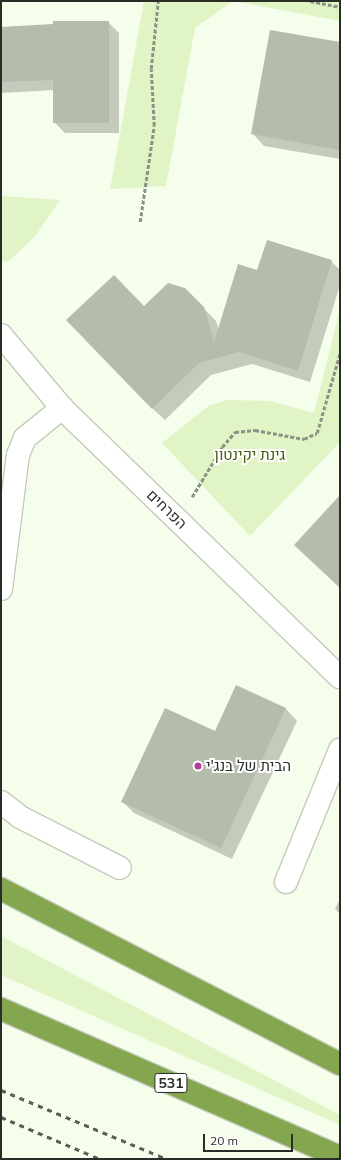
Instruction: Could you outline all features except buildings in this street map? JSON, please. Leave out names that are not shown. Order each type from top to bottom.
[{"type":"highway","points":[[1,889],[340,1064]]},
{"type":"highway","name":"531","points":[[1,1009],[340,1158]]},
{"type":"street","name":"הפרחים","points":[[1,336],[62,408],[340,677]]},
{"type":"street","points":[[1,589],[18,455],[25,438],[62,408]]},
{"type":"street","points":[[286,882],[340,750]]},
{"type":"street","points":[[1,802],[20,817],[120,868]]},
{"type":"path","points":[[140,222],[154,126],[151,69],[158,1]]},
{"type":"path","points":[[310,1],[340,6]]},
{"type":"path","points":[[179,520],[222,447],[235,432],[255,430],[304,439],[317,433],[340,353]]},
{"type":"green space","points":[[144,1],[233,1],[195,28],[166,186],[110,189]]},
{"type":"green space","points":[[233,1],[340,1],[340,21]]},
{"type":"green space","points":[[1,196],[60,200],[36,235],[9,261],[1,262]]},
{"type":"green space","name":"גינת יקינטון","points":[[340,309],[340,442],[250,536],[162,443],[210,405],[228,400],[270,401],[314,413]]},
{"type":"green space","points":[[1,936],[340,1115],[340,1125],[1,975]]},
{"type":"railway","points":[[1,1090],[167,1159]]},
{"type":"railway","points":[[1,1117],[100,1159]]},
{"type":"place","name":"הבית של בנג'י","points":[[198,766]]}]
